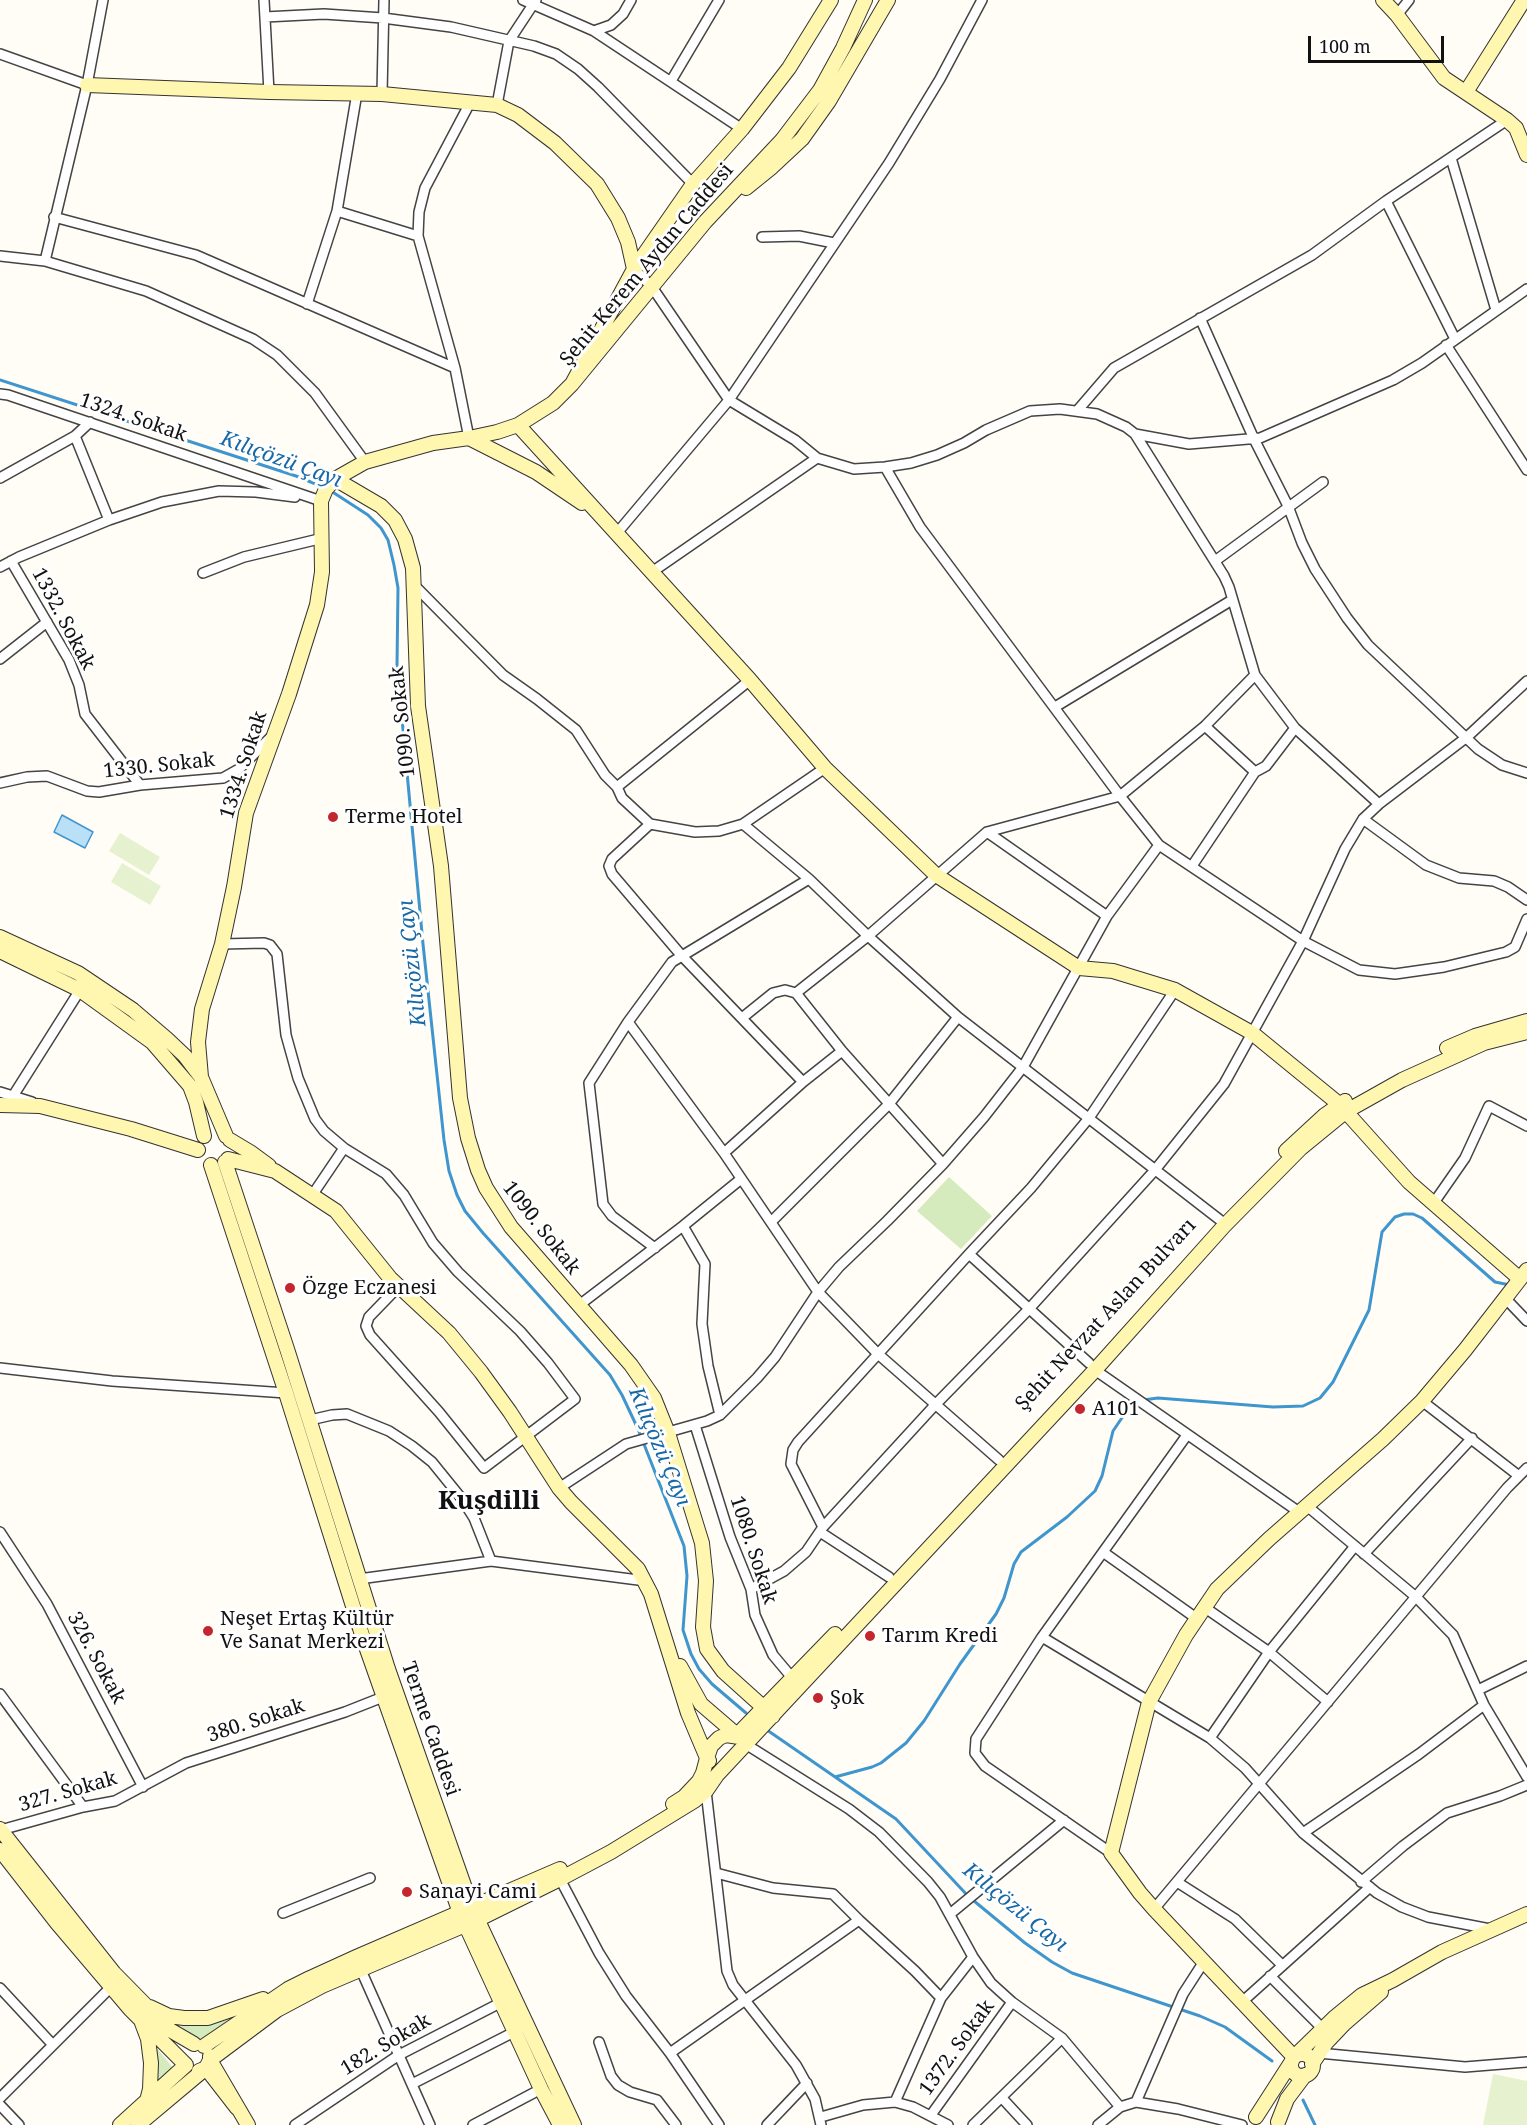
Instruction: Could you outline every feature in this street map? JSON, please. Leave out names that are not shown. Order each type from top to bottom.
[{"type":"main road","name":"Şehit Kerem Aydın Caddesi","points":[[572,384],[715,211],[782,140],[820,90],[865,0]]},
{"type":"main road","points":[[715,211],[772,168],[802,139],[829,101],[888,0]]},
{"type":"main road","points":[[1383,0],[1444,78],[1516,128],[1527,155]]},
{"type":"main road","points":[[1466,92],[1524,0]]},
{"type":"main road","name":"Şehit Kerem Aydın Caddesi","points":[[572,384],[634,269],[693,184],[742,129],[789,68],[829,1]]},
{"type":"main road","points":[[87,84],[269,92],[382,94],[497,105],[518,115],[555,143],[597,184],[618,218],[628,242],[634,269]]},
{"type":"main road","points":[[321,501],[326,489],[335,479],[365,462],[433,443],[469,438],[518,425],[554,403],[572,384]]},
{"type":"main road","points":[[518,425],[750,680],[825,768],[936,875],[1079,968],[1113,971],[1175,990],[1252,1034],[1342,1108],[1409,1182],[1433,1204],[1524,1274],[1422,1401],[1383,1439],[1234,1572],[1200,1612],[1149,1702],[1111,1853],[1154,1909],[1294,2058]]},
{"type":"main road","points":[[469,438],[536,472],[598,514]]},
{"type":"main road","name":"1090. Sokak","points":[[335,479],[381,506],[395,520],[405,539],[412,568],[418,706],[441,866],[459,1098],[478,1170],[498,1208],[531,1252],[644,1383],[658,1406],[702,1543],[706,1581],[703,1627],[707,1649],[723,1671],[769,1712]]},
{"type":"main road","name":"1334. Sokak","points":[[201,1077],[198,1042],[202,1009],[222,944],[246,813],[317,605],[322,572],[321,501]]},
{"type":"main road","points":[[0,937],[67,967],[133,1010],[185,1056],[201,1077],[228,1138],[232,1150],[221,1162]]},
{"type":"main road","points":[[0,951],[80,990],[152,1042],[190,1086],[204,1136]]},
{"type":"main road","name":"Şehit Nevzat Aslan Bulvarı","points":[[746,1737],[889,1577],[999,1460],[1092,1366],[1220,1220],[1297,1140],[1342,1108],[1423,1060],[1475,1036],[1527,1020]]},
{"type":"main road","name":"Şehit Nevzat Aslan Bulvarı","points":[[796,1682],[1245,1204],[1342,1108],[1453,1056],[1492,1040],[1527,1032]]},
{"type":"main road","points":[[0,1105],[40,1106],[101,1120],[198,1150]]},
{"type":"main road","points":[[275,1171],[202,1160],[198,1150],[201,1140],[204,1136],[215,1132],[228,1138],[336,1211],[381,1268],[449,1334],[468,1356],[496,1391],[559,1488],[627,1557],[646,1581],[688,1713],[707,1758],[717,1775]]},
{"type":"main road","name":"Terme Caddesi","points":[[221,1162],[286,1393],[383,1697],[500,2003],[560,2125]]},
{"type":"main road","name":"Terme Caddesi","points":[[221,1162],[310,1420],[468,1917],[574,2125]]},
{"type":"main road","points":[[667,1643],[701,1704],[746,1737]]},
{"type":"main road","points":[[688,1713],[701,1704]]},
{"type":"main road","points":[[696,1732],[711,1724],[716,1716]]},
{"type":"main road","points":[[138,2125],[208,2064],[277,2010],[573,1863],[684,1797],[699,1781],[711,1746],[719,1738],[726,1734],[746,1737]]},
{"type":"main road","points":[[142,2003],[169,2016],[208,2018],[288,1989],[356,1957],[468,1917],[560,1879],[611,1852],[693,1801],[706,1791],[746,1737]]},
{"type":"main road","points":[[0,1830],[79,1930],[142,2003],[170,2030],[209,2052],[208,2064],[248,2125]]},
{"type":"main road","points":[[0,1850],[57,1923],[142,2021],[186,2065],[197,2071],[208,2064]]},
{"type":"main road","points":[[1255,2121],[1294,2058],[1362,1995],[1442,1952],[1527,1914]]},
{"type":"main road","points":[[1278,2123],[1287,2099],[1344,2024],[1393,1980]]},
{"type":"main road","points":[[186,2065],[183,2055],[187,2049],[199,2045],[288,1989]]},
{"type":"main road","points":[[142,2021],[148,2039],[151,2063],[150,2089],[146,2102]]},
{"type":"main road","points":[[1294,2058],[1306,2055],[1312,2064]]},
{"type":"main road","points":[[120,2125],[186,2065]]},
{"type":"main road","points":[[1255,2121],[1261,2113],[1268,2112],[1278,2123]]},
{"type":"street","points":[[45,261],[87,84],[103,0]]},
{"type":"street","points":[[264,0],[269,92]]},
{"type":"street","points":[[382,94],[384,0]]},
{"type":"street","points":[[523,0],[535,2],[594,31],[742,129]]},
{"type":"street","points":[[594,31],[611,25],[623,14],[631,0]]},
{"type":"street","points":[[671,81],[719,0]]},
{"type":"street","points":[[617,533],[729,400],[889,163],[940,79],[982,0]]},
{"type":"street","points":[[1397,15],[1409,0]]},
{"type":"street","points":[[497,105],[509,41],[535,2]]},
{"type":"street","points":[[265,16],[324,14],[384,18],[451,27],[534,46],[556,54],[578,69],[693,184]]},
{"type":"street","points":[[0,54],[87,84]]},
{"type":"street","points":[[308,304],[337,211],[357,93]]},
{"type":"street","points":[[469,438],[455,368],[418,236],[419,212],[425,188],[471,101]]},
{"type":"street","points":[[1077,411],[1114,368],[1312,255],[1386,201],[1507,120]]},
{"type":"street","points":[[1451,158],[1496,310]]},
{"type":"street","points":[[1386,201],[1455,339]]},
{"type":"street","points":[[337,211],[418,236]]},
{"type":"street","points":[[54,217],[196,255],[455,368]]},
{"type":"street","points":[[762,237],[799,236],[834,243]]},
{"type":"street","points":[[0,256],[45,261],[146,291],[253,339],[277,355],[296,372],[315,393],[365,462]]},
{"type":"street","points":[[634,269],[652,286],[729,400],[795,440],[817,458],[854,469],[911,463],[937,455],[1030,411],[1060,409],[1097,414],[1126,427],[1135,434],[1227,582],[1255,675],[1295,728],[1379,804]]},
{"type":"street","points":[[1135,434],[1189,444],[1254,439],[1393,380],[1527,289]]},
{"type":"street","points":[[1200,318],[1254,439],[1288,506],[1302,543],[1315,569],[1347,618],[1368,645],[1488,757],[1527,773]]},
{"type":"street","points":[[1446,345],[1527,470]]},
{"type":"street","name":"1324. Sokak","points":[[0,394],[90,422],[321,501]]},
{"type":"street","points":[[0,478],[75,436],[90,422]]},
{"type":"street","points":[[75,436],[109,520]]},
{"type":"street","points":[[652,572],[817,458]]},
{"type":"street","points":[[885,467],[920,527],[1159,845],[1303,941],[1359,970],[1395,974],[1443,967],[1506,952],[1515,947],[1527,919]]},
{"type":"street","points":[[1215,561],[1323,482]]},
{"type":"street","points":[[0,567],[109,520],[162,502],[219,491],[256,492],[321,501]]},
{"type":"street","points":[[203,573],[244,557],[323,538]]},
{"type":"street","name":"1332. Sokak","points":[[11,561],[69,660],[79,685],[85,714],[140,785]]},
{"type":"street","points":[[414,585],[503,675],[576,730],[605,775],[617,787],[622,798],[650,824],[694,832],[719,831],[743,824],[825,768]]},
{"type":"street","points":[[1055,707],[1232,600]]},
{"type":"street","points":[[0,659],[47,622]]},
{"type":"street","points":[[796,993],[867,936],[987,832],[1120,796],[1205,726],[1255,675]]},
{"type":"street","points":[[617,787],[750,680]]},
{"type":"street","points":[[751,1589],[793,1566],[822,1530],[935,1405],[1029,1309],[1155,1170],[1224,1084],[1303,941],[1346,849],[1363,819],[1379,804],[1467,737],[1527,681]]},
{"type":"street","points":[[1205,726],[1255,772]]},
{"type":"street","points":[[1192,866],[1255,772],[1266,766],[1295,728]]},
{"type":"street","name":"1330. Sokak","points":[[0,783],[27,777],[46,776],[87,791],[99,792],[140,785],[223,778],[239,769],[274,735]]},
{"type":"street","points":[[1363,819],[1426,865],[1459,878],[1494,881],[1527,900]]},
{"type":"street","points":[[650,824],[612,858],[609,866],[612,874],[681,955],[803,1082]]},
{"type":"street","points":[[743,824],[809,879],[867,936],[958,1017],[1220,1220]]},
{"type":"street","points":[[987,832],[1107,916]]},
{"type":"street","points":[[559,1488],[626,1444],[695,1425],[720,1415],[758,1378],[775,1358],[818,1292],[839,1267],[943,1164],[1023,1067],[1107,916],[1159,845]]},
{"type":"street","points":[[654,1248],[612,1216],[603,1204],[589,1083],[664,971],[681,955],[809,879]]},
{"type":"street","points":[[222,944],[264,943],[274,949],[278,959],[286,1035],[298,1078],[315,1119],[324,1131],[344,1148],[386,1174],[404,1195],[433,1243],[459,1272],[520,1331],[575,1399],[484,1468],[439,1412],[370,1335],[366,1326],[369,1317],[399,1286]]},
{"type":"street","points":[[14,1096],[80,990]]},
{"type":"street","points":[[742,1018],[773,993],[785,990],[796,993],[842,1051],[943,1164]]},
{"type":"street","points":[[889,1577],[822,1530],[791,1464],[793,1450],[1031,1188],[1089,1118],[1175,990]]},
{"type":"street","points":[[771,1222],[890,1104],[958,1017]]},
{"type":"street","points":[[628,1022],[724,1153],[818,1292],[878,1354],[999,1460]]},
{"type":"street","points":[[724,1153],[803,1082],[842,1051]]},
{"type":"street","points":[[0,1092],[40,1106]]},
{"type":"street","points":[[1433,1204],[1465,1158],[1489,1106],[1527,1125]]},
{"type":"street","points":[[313,1194],[344,1148]]},
{"type":"street","points":[[578,1306],[741,1179]]},
{"type":"street","points":[[683,1226],[705,1264],[702,1324],[708,1366],[720,1415]]},
{"type":"street","points":[[969,1254],[1092,1366],[1187,1435],[1303,1509],[1355,1546],[1416,1597],[1453,1635],[1484,1705],[1527,1777]]},
{"type":"street","points":[[1506,1299],[1527,1321]]},
{"type":"street","points":[[0,1368],[112,1382],[286,1393]]},
{"type":"street","points":[[1422,1401],[1519,1476]]},
{"type":"street","points":[[310,1420],[348,1414],[389,1431],[412,1446],[432,1462],[462,1499],[474,1518],[491,1561]]},
{"type":"street","name":"1080. Sokak","points":[[695,1425],[730,1537],[751,1589],[755,1615],[763,1636],[773,1655],[796,1682]]},
{"type":"street","points":[[1111,1853],[985,1766],[975,1753],[976,1739],[1042,1637],[1187,1435]]},
{"type":"street","points":[[1364,1554],[1472,1438]]},
{"type":"street","points":[[1154,1909],[1527,1468]]},
{"type":"street","name":"326. Sokak","points":[[0,1532],[46,1604],[143,1786]]},
{"type":"street","points":[[1210,1738],[1269,1652],[1355,1546]]},
{"type":"street","points":[[0,1550],[12,1550]]},
{"type":"street","points":[[1103,1552],[1269,1652],[1328,1702]]},
{"type":"street","points":[[359,1579],[491,1561],[646,1581]]},
{"type":"street","points":[[1042,1637],[1210,1738],[1245,1768],[1303,1833],[1366,1884],[1402,1907],[1428,1917],[1490,1929]]},
{"type":"street","points":[[1478,1690],[1527,1666]]},
{"type":"street","points":[[0,1694],[83,1807]]},
{"type":"street","name":"380. Sokak","points":[[143,1786],[186,1763],[345,1712],[383,1697]]},
{"type":"street","points":[[1303,1833],[1419,1754],[1484,1705]]},
{"type":"street","points":[[746,1737],[879,1832],[928,1882],[991,1983],[1012,2002],[1062,2038],[1120,2107]]},
{"type":"street","points":[[1242,2002],[1366,1884],[1402,1846],[1447,1813],[1527,1785]]},
{"type":"street","name":"327. Sokak","points":[[0,1830],[83,1807],[115,1801],[143,1786]]},
{"type":"street","points":[[706,1791],[727,1971],[733,1985],[784,2048],[807,2084],[821,2121],[863,2105],[895,2102],[913,2107],[948,2125]]},
{"type":"street","points":[[950,1914],[1064,1820]]},
{"type":"street","points":[[716,1873],[773,1888],[832,1894],[941,1998]]},
{"type":"street","points":[[283,1913],[370,1878]]},
{"type":"street","points":[[560,1879],[599,1953],[621,1988],[719,2125]]},
{"type":"street","points":[[1177,1882],[1234,1920],[1282,1965]]},
{"type":"street","points":[[670,2054],[859,1920]]},
{"type":"street","points":[[895,2102],[941,1998],[973,1957]]},
{"type":"street","points":[[1136,2102],[1183,1994],[1203,1963]]},
{"type":"street","points":[[360,1968],[430,2125]]},
{"type":"street","points":[[1270,1976],[1323,2029]]},
{"type":"street","points":[[0,2098],[112,1986]]},
{"type":"street","points":[[0,1988],[53,2045]]},
{"type":"street","name":"1372. Sokak","points":[[931,2115],[1012,2002]]},
{"type":"street","name":"182. Sokak","points":[[295,2125],[399,2055],[500,2003]]},
{"type":"street","points":[[412,2084],[514,2032]]},
{"type":"street","points":[[973,2125],[1062,2038]]},
{"type":"street","points":[[599,2042],[611,2076],[618,2085],[630,2092],[657,2100],[676,2125]]},
{"type":"street","points":[[1312,2064],[1465,2067],[1527,2062]]},
{"type":"street","points":[[766,2125],[807,2084]]},
{"type":"street","points":[[473,2125],[541,2089]]},
{"type":"street","points":[[1002,2097],[1027,2125]]},
{"type":"street","points":[[1098,2125],[1120,2107],[1136,2102],[1178,2109],[1242,2125]]},
{"type":"street","points":[[0,2105],[19,2125]]},
{"type":"green space","points":[[120,833],[160,857],[149,875],[109,851]]},
{"type":"green space","points":[[122,863],[161,886],[150,905],[111,882]]},
{"type":"green space","points":[[949,1177],[992,1216],[961,1249],[917,1211]]},
{"type":"green space","points":[[233,2018],[202,2042],[179,2025],[199,2026]]},
{"type":"green space","points":[[155,2046],[174,2069],[155,2084]]},
{"type":"green space","points":[[1493,2074],[1527,2081],[1527,2125],[1483,2125]]},
{"type":"water","points":[[62,815],[93,832],[85,848],[54,832]]},
{"type":"waterway","name":"Kılıçözü Çayı","points":[[0,380],[296,476],[323,487]]},
{"type":"waterway","name":"Kılıçözü Çayı","points":[[331,491],[368,515],[381,528],[388,540],[394,565],[398,588],[397,665],[423,944],[444,1140],[449,1171],[457,1195],[465,1211],[483,1233],[610,1375],[622,1395],[638,1429],[684,1546],[687,1576],[683,1630],[691,1654],[699,1669],[712,1684],[746,1713]]},
{"type":"waterway","points":[[1143,1400],[1158,1398],[1273,1407],[1303,1406],[1320,1398],[1333,1382],[1369,1310],[1382,1232],[1395,1217],[1404,1214],[1413,1214],[1422,1218],[1495,1282],[1510,1285]]},
{"type":"waterway","points":[[835,1777],[881,1763],[906,1743],[924,1721],[960,1664],[996,1614],[1004,1598],[1014,1564],[1021,1552],[1067,1517],[1095,1491],[1102,1476],[1113,1431],[1130,1406],[1137,1403]]},
{"type":"waterway","name":"Kılıçözü Çayı","points":[[767,1730],[896,1819],[968,1896],[1052,1962],[1072,1973],[1200,2016],[1225,2027],[1272,2061]]},
{"type":"waterway","points":[[1303,2100],[1315,2125]]},
{"type":"place","name":"Terme Hotel","points":[[333,817]]},
{"type":"place","name":"Özge Eczanesi","points":[[290,1288]]},
{"type":"place","name":"A101","points":[[1080,1409]]},
{"type":"place","name":"Neşet Ertaş Kültür Ve Sanat Merkezi","points":[[208,1631]]},
{"type":"place","name":"Tarım Kredi","points":[[870,1636]]},
{"type":"place","name":"Şok","points":[[818,1698]]},
{"type":"place","name":"Sanayi Cami","points":[[407,1892]]},
{"type":"district","name":"Kuşdilli","points":[[489,1502]]}]
